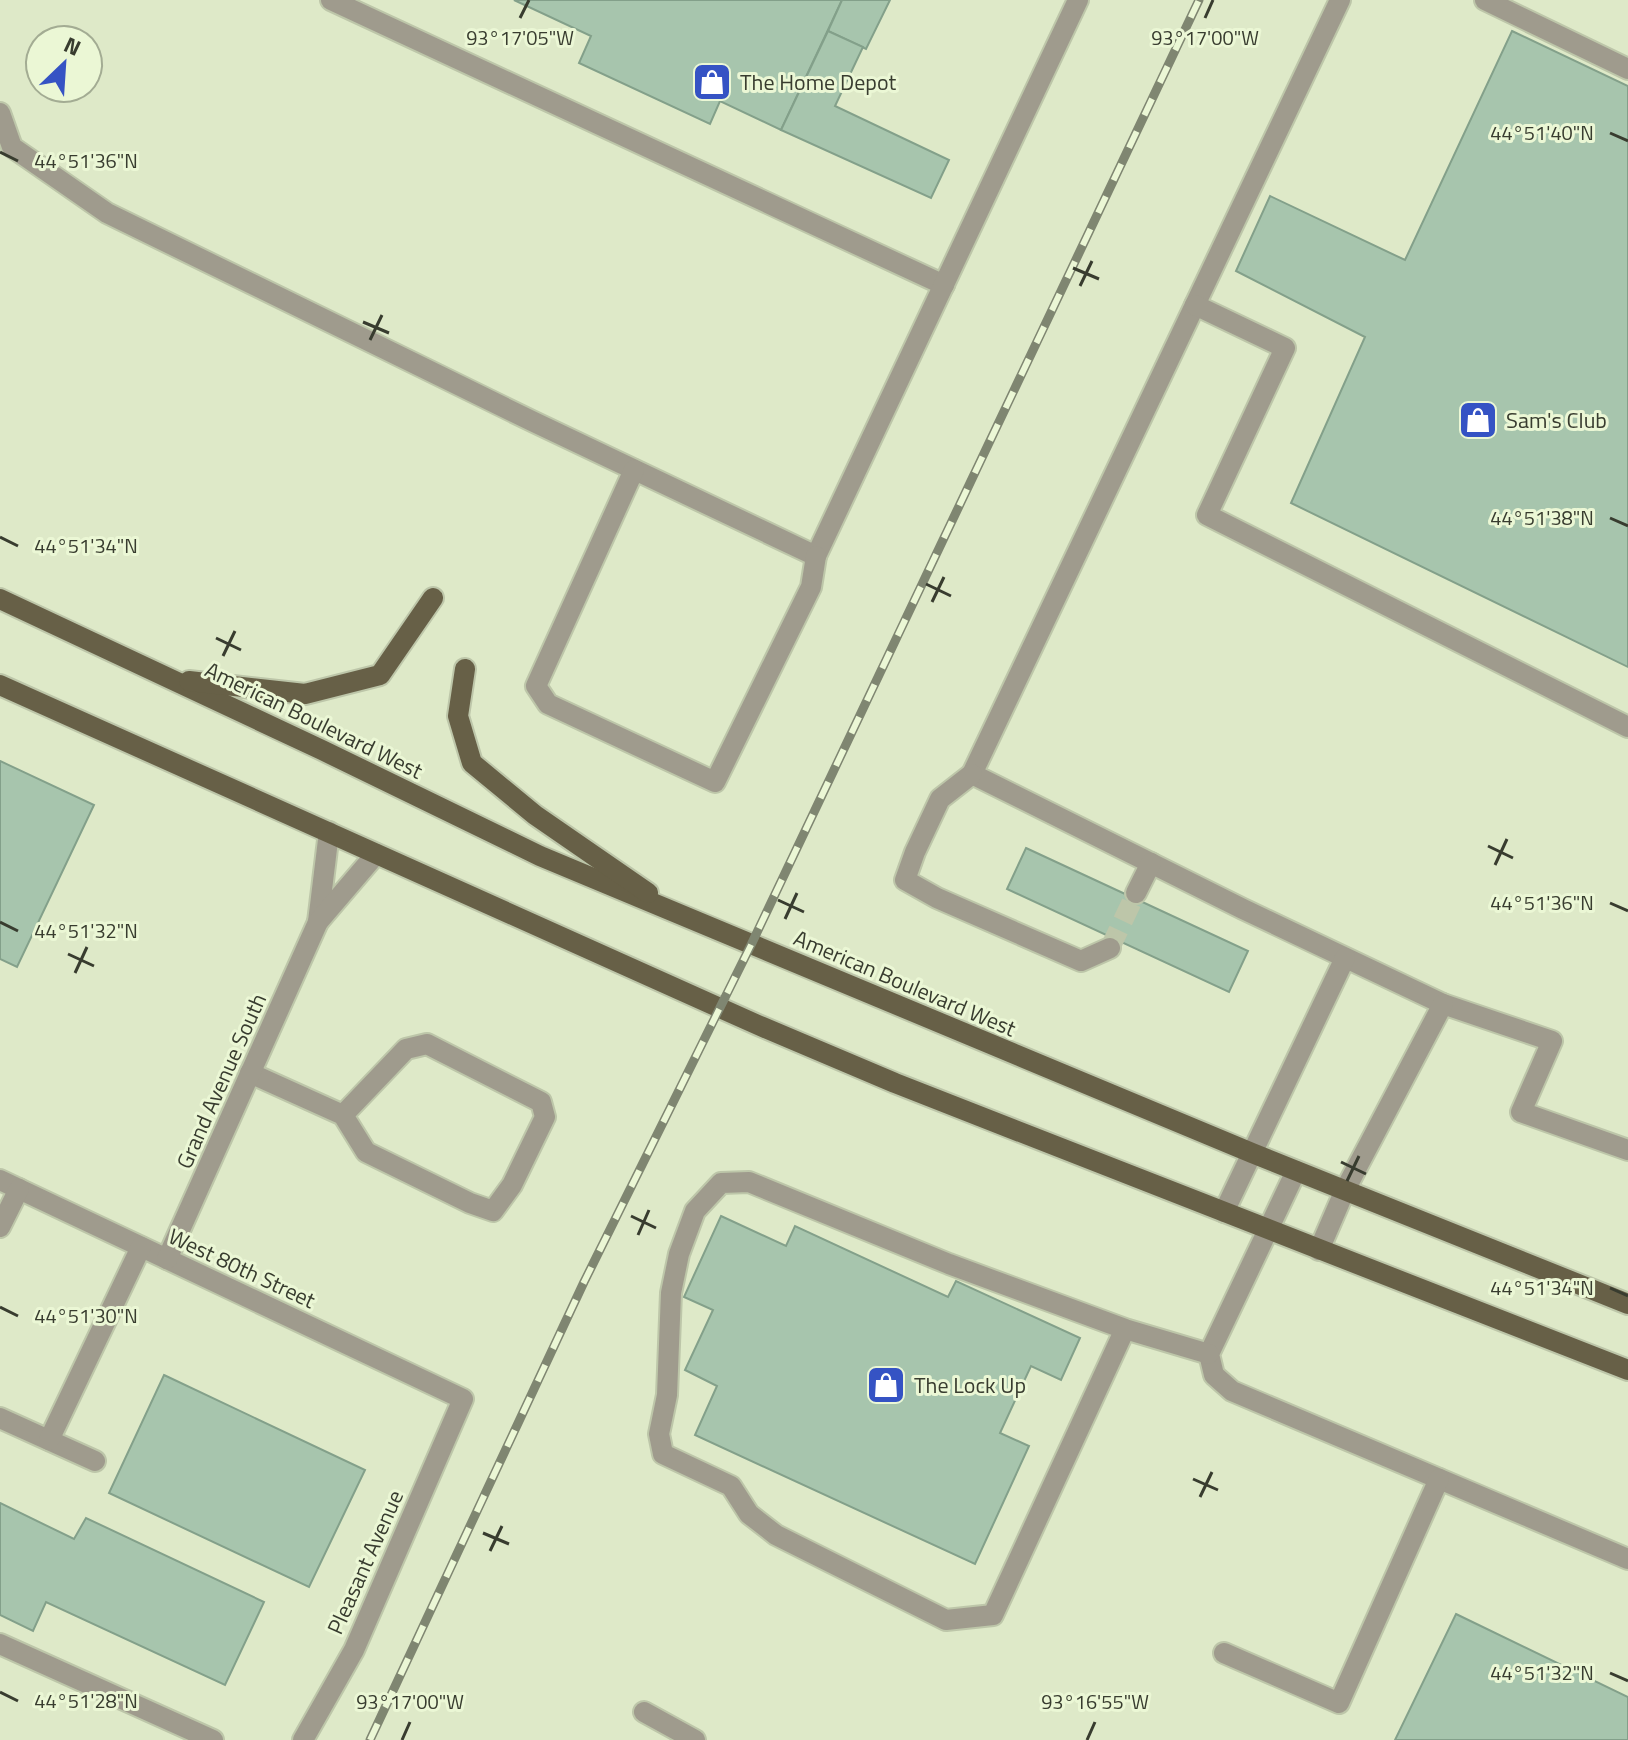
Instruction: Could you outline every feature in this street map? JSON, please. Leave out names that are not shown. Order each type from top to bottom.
[{"type":"main road","points":[[173,679],[305,694],[380,675],[433,598]]},
{"type":"main road","name":"American Boulevard West","points":[[0,599],[540,856],[1252,1153],[1628,1304]]},
{"type":"main road","points":[[465,669],[458,716],[472,763],[535,815],[684,918]]},
{"type":"main road","points":[[0,685],[758,1025],[895,1083],[1628,1370]]},
{"type":"street","points":[[331,0],[944,285]]},
{"type":"street","points":[[634,470],[536,686],[548,704],[715,782],[811,587],[816,556],[1078,0]]},
{"type":"street","points":[[1110,948],[1081,961],[937,898],[905,880],[940,799],[972,774],[1340,0]]},
{"type":"street","points":[[1485,0],[1628,69]]},
{"type":"street","points":[[0,113],[12,147],[107,213],[816,556]]},
{"type":"street","points":[[1195,305],[1285,348],[1207,515],[1628,727]]},
{"type":"street","points":[[972,774],[1443,1004],[1552,1041],[1521,1112],[1628,1150]]},
{"type":"street","name":"Grand Avenue South","points":[[318,922],[329,832]]},
{"type":"street","name":"Grand Avenue South","points":[[167,1259],[318,922],[376,854]]},
{"type":"street","points":[[1136,893],[1151,863]]},
{"type":"street","points":[[1224,1212],[1345,958]]},
{"type":"street","points":[[1319,1250],[1345,1190],[1443,1004]]},
{"type":"street","points":[[250,1073],[343,1115],[366,1152],[470,1203],[493,1211],[512,1185],[545,1117],[541,1102],[427,1044],[406,1049],[343,1115]]},
{"type":"street","points":[[1296,1171],[1209,1354],[1214,1375],[1232,1391],[1628,1559]]},
{"type":"street","points":[[1125,1329],[993,1615],[946,1620],[776,1535],[749,1514],[731,1486],[663,1454],[659,1434],[667,1395],[671,1293],[679,1254],[695,1211],[721,1183],[749,1182],[949,1264],[1125,1329],[1209,1354]]},
{"type":"street","points":[[0,1227],[9,1185]]},
{"type":"street","name":"West 80th Street","points":[[9,1185],[463,1399]]},
{"type":"street","points":[[49,1440],[141,1247]]},
{"type":"street","name":"Pleasant Avenue","points":[[303,1740],[354,1650],[463,1399]]},
{"type":"street","points":[[0,1418],[95,1461]]},
{"type":"street","points":[[1224,1653],[1339,1703],[1439,1479]]},
{"type":"street","points":[[0,1644],[213,1740]]},
{"type":"street","points":[[644,1712],[695,1740]]},
{"type":"building","name":"The Home Depot","points":[[514,0],[842,0],[781,130],[720,101],[710,124],[579,63],[591,36]]},
{"type":"building","points":[[842,0],[890,0],[866,49],[828,31]]},
{"type":"building","points":[[828,31],[863,47],[835,106],[949,160],[931,198],[781,130]]},
{"type":"building","name":"Sam's Club","points":[[1512,31],[1628,86],[1628,667],[1291,503],[1365,337],[1236,271],[1270,196],[1405,260]]},
{"type":"building","points":[[0,761],[94,805],[17,967],[0,959]]},
{"type":"building","points":[[1026,848],[1248,951],[1229,992],[1007,889]]},
{"type":"building","points":[[721,1216],[786,1246],[795,1226],[948,1297],[956,1281],[1080,1338],[1061,1380],[1031,1366],[1000,1433],[1029,1446],[975,1564],[695,1435],[717,1386],[685,1370],[713,1310],[684,1297]]},
{"type":"building","points":[[164,1375],[365,1470],[309,1587],[109,1493]]},
{"type":"building","points":[[0,1503],[74,1539],[86,1518],[264,1602],[225,1685],[46,1602],[33,1631],[0,1615]]},
{"type":"building","points":[[1456,1614],[1628,1697],[1628,1740],[1395,1740]]},
{"type":"tunnel","points":[[1110,948],[1136,893]]},
{"type":"railway","points":[[370,1740],[584,1282],[751,945],[1199,0]]},
{"type":"place","name":"The Home Depot","points":[[712,82]]},
{"type":"place","name":"Sam's Club","points":[[1478,420]]},
{"type":"place","name":"The Lock Up","points":[[886,1385]]}]
